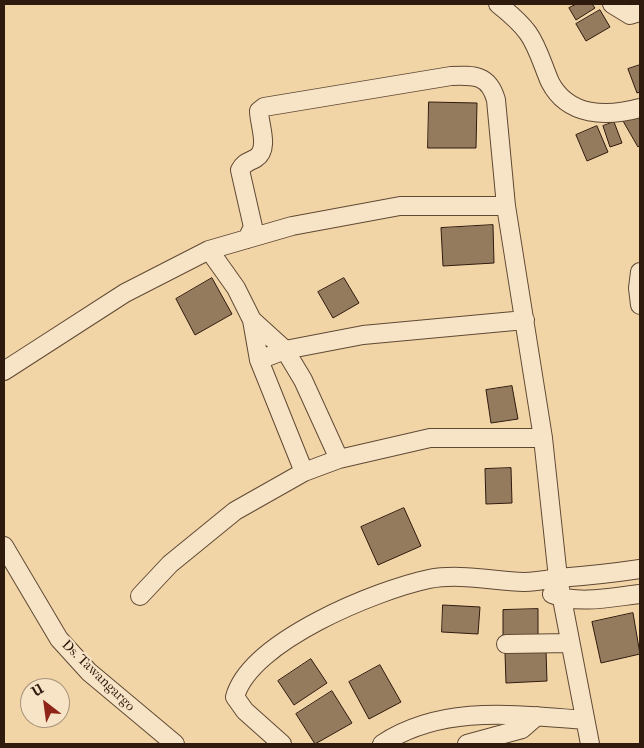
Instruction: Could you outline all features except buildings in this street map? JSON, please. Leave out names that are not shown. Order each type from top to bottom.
[{"type":"street","points":[[498,4],[528,33],[551,84],[568,104],[592,113],[608,114],[640,108]]},
{"type":"street","points":[[612,4],[630,15],[640,12]]},
{"type":"street","points":[[247,239],[253,227],[240,170],[248,160],[256,158],[260,153],[263,144],[259,111],[264,106],[452,76],[483,79],[493,89],[496,100],[506,206],[543,438],[558,578],[590,744]]},
{"type":"street","points":[[4,371],[125,293],[209,250],[292,226],[400,206],[506,206]]},
{"type":"street","points":[[209,250],[236,288],[252,320],[259,360],[304,472]]},
{"type":"street","points":[[640,272],[638,288],[640,305]]},
{"type":"street","points":[[252,320],[285,350],[303,380],[339,459]]},
{"type":"street","points":[[259,360],[285,350],[363,335],[525,320]]},
{"type":"street","points":[[140,596],[170,564],[235,511],[304,472],[339,459],[430,438],[543,438]]},
{"type":"street","name":"Ds. Tawangargo","points":[[4,546],[59,639],[89,672],[175,744]]},
{"type":"street","points":[[282,744],[245,711],[235,697],[238,686],[257,664],[287,639],[326,616],[381,592],[431,579],[479,578],[525,582],[640,569]]},
{"type":"street","points":[[525,582],[562,598],[599,598],[640,594]]},
{"type":"street","points":[[506,644],[570,643]]},
{"type":"street","points":[[382,744],[419,726],[465,715],[491,713],[586,720]]},
{"type":"street","points":[[467,744],[522,729],[536,716]]}]
